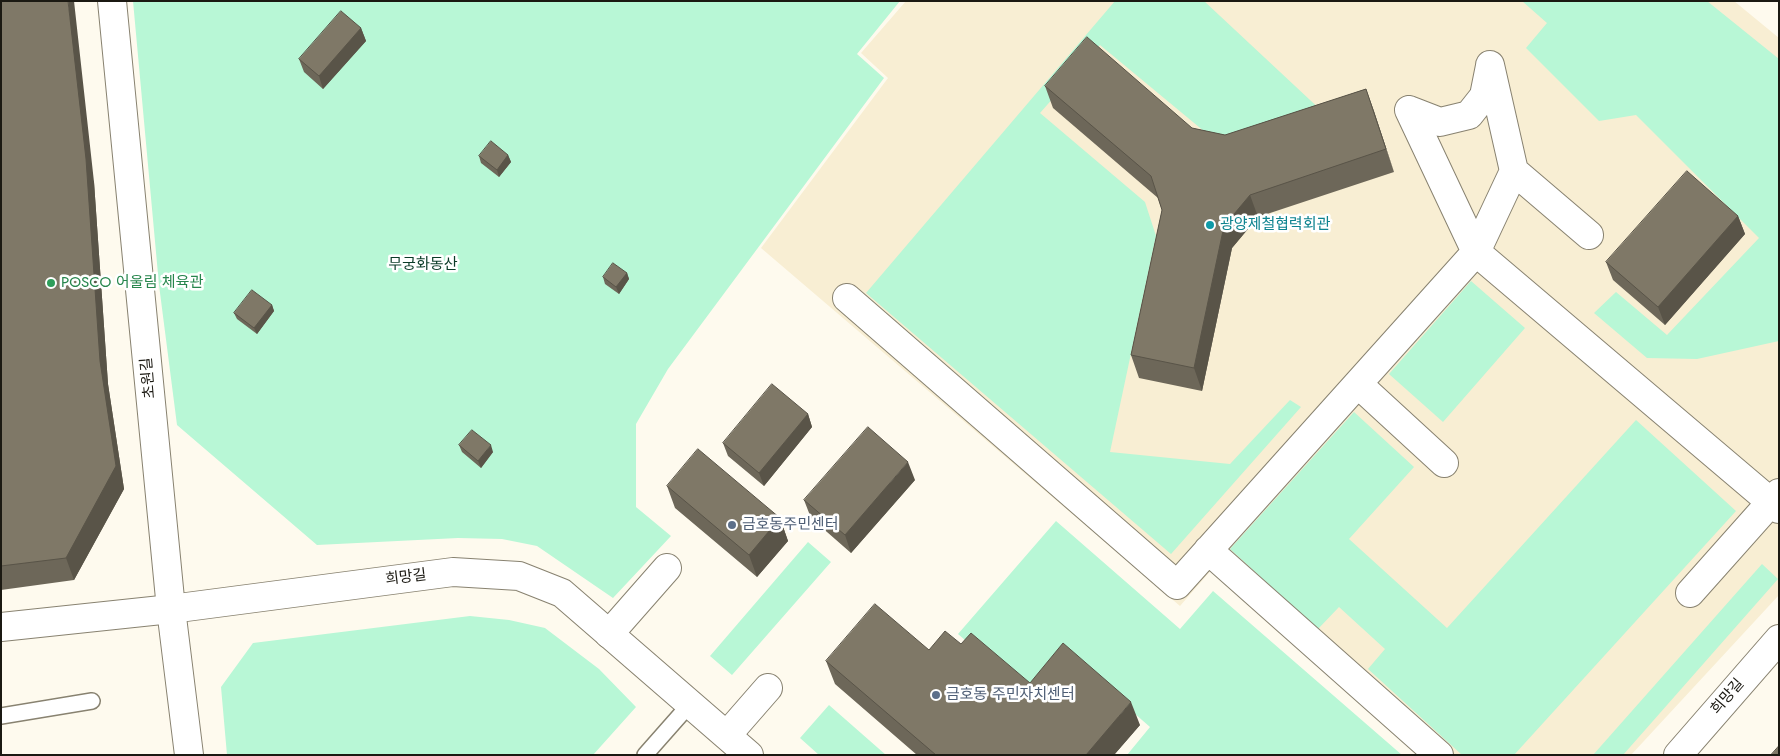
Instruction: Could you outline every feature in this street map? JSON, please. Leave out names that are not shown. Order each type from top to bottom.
[{"type":"street","name":"초원길","points":[[112,1],[171,608],[189,755]]},
{"type":"street","points":[[1589,235],[1514,171],[1490,65],[1484,96],[1469,115],[1440,122],[1410,110],[1476,252],[1776,502],[1690,593]]},
{"type":"street","points":[[847,298],[1177,585],[1476,252],[1514,171]]},
{"type":"street","points":[[1358,384],[1444,463]]},
{"type":"street","points":[[1208,550],[1439,755]]},
{"type":"street","points":[[609,634],[667,568]]},
{"type":"street","name":"희망길","points":[[1,627],[171,608],[453,572],[519,576],[562,594],[750,755]]},
{"type":"street","name":"희망길","points":[[1678,755],[1779,639]]},
{"type":"street","points":[[727,735],[768,688]]},
{"type":"lane","points":[[1,716],[92,701]]},
{"type":"lane","points":[[645,755],[690,704]]},
{"type":"shaded area","points":[[906,1],[1734,1],[1779,38],[1779,595],[1631,755],[1425,755],[1214,567],[1180,606],[761,248],[888,78],[861,53]]},
{"type":"green space","name":"무궁화동산","points":[[133,1],[900,1],[857,54],[884,78],[668,369],[636,424],[636,507],[671,536],[613,598],[537,546],[502,539],[458,538],[317,545],[177,425],[159,285]]},
{"type":"green space","points":[[1115,1],[1204,1],[1325,114],[1237,142],[1205,132],[1100,45],[1040,113],[1145,202],[1156,236],[1110,452],[1230,464],[1290,400],[1301,407],[1171,554],[866,293]]},
{"type":"green space","points":[[1522,1],[1707,1],[1779,59],[1779,341],[1697,359],[1647,358],[1594,313],[1616,292],[1667,335],[1759,238],[1636,115],[1599,121],[1526,48],[1547,23]]},
{"type":"green space","points":[[1471,281],[1525,328],[1443,422],[1389,374]]},
{"type":"green space","points":[[1354,412],[1414,467],[1349,539],[1447,628],[1636,420],[1736,511],[1514,755],[1462,755],[1368,669],[1385,649],[1339,607],[1318,629],[1230,549]]},
{"type":"green space","points":[[1056,521],[1180,629],[1213,591],[1402,755],[1127,755],[1150,727],[1070,657],[1033,699],[958,634]]},
{"type":"green space","points":[[808,542],[831,562],[732,675],[710,656]]},
{"type":"green space","points":[[1762,564],[1778,579],[1623,755],[1593,755]]},
{"type":"green space","points":[[470,616],[509,620],[545,628],[599,669],[636,707],[593,755],[227,755],[221,687],[253,643]]},
{"type":"green space","points":[[829,705],[886,755],[819,755],[800,738]]},
{"type":"building","name":"POSCO 어울림 체육관","points":[[1,1],[68,1],[86,159],[100,361],[116,466],[66,558],[1,566]]},
{"type":"building","points":[[341,11],[361,28],[319,76],[299,59]]},
{"type":"building","name":"광양제철협력회관","points":[[1087,37],[1192,128],[1225,135],[1366,89],[1386,149],[1250,195],[1224,226],[1194,368],[1131,355],[1162,210],[1151,176],[1045,86]]},
{"type":"building","points":[[491,141],[508,155],[497,170],[479,156]]},
{"type":"building","points":[[1687,171],[1738,216],[1658,307],[1606,262]]},
{"type":"building","points":[[613,263],[627,273],[616,287],[603,277]]},
{"type":"building","points":[[252,290],[272,305],[254,328],[234,313]]},
{"type":"building","points":[[772,384],[808,414],[759,473],[723,443]]},
{"type":"building","points":[[868,427],[908,462],[845,535],[804,500]]},
{"type":"building","points":[[472,430],[491,445],[478,461],[459,445]]},
{"type":"building","name":"금호동주민센터","points":[[698,449],[780,518],[749,555],[667,486]]},
{"type":"building","name":"금호동 주민자치센터","points":[[875,604],[929,650],[945,631],[961,644],[971,633],[1030,683],[1063,643],[1131,702],[1086,755],[936,755],[826,661]]},
{"type":"building","points":[[1779,746],[1779,755],[1771,755]]},
{"type":"place","name":"광양제철협력회관","points":[[1210,225]]},
{"type":"place","name":"POSCO 어울림 체육관","points":[[51,283]]},
{"type":"place","name":"금호동주민센터","points":[[732,525]]},
{"type":"place","name":"금호동 주민자치센터","points":[[936,695]]}]
